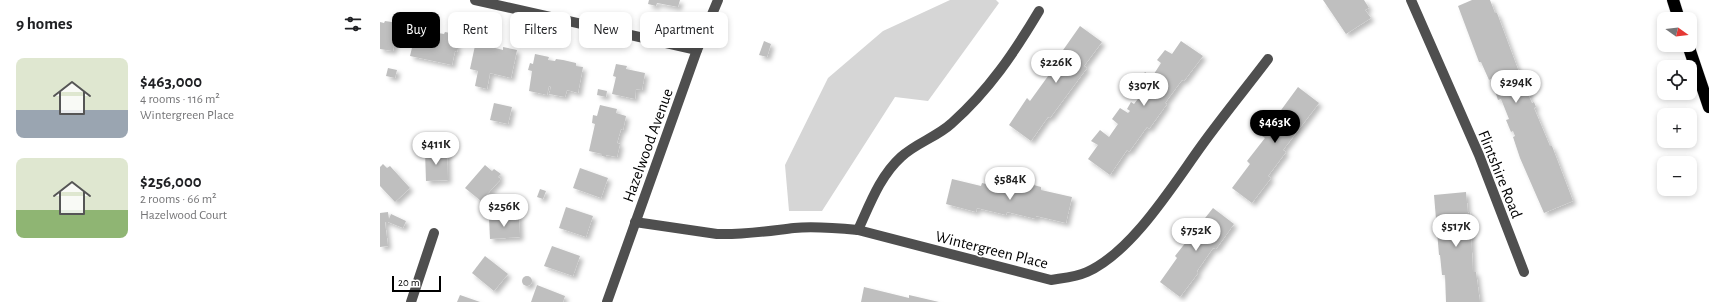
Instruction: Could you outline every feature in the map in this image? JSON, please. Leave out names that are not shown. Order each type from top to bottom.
[{"type":"highway","points":[[1673,0],[1677,12]]},
{"type":"highway","points":[[1690,52],[1709,107]]},
{"type":"street","points":[[474,0],[697,50]]},
{"type":"street","name":"Hazelwood Avenue","points":[[606,302],[697,50],[718,0]]},
{"type":"street","name":"Flintshire Road","points":[[1411,0],[1479,155],[1524,272]]},
{"type":"street","points":[[858,230],[882,180],[894,165],[902,156],[951,125],[986,90],[1020,44],[1039,11]]},
{"type":"street","name":"Wintergreen Place","points":[[635,222],[730,235],[795,228],[830,227],[858,230],[1051,280],[1071,277],[1087,272],[1107,260],[1131,239],[1153,213],[1202,145],[1268,59]]},
{"type":"street","points":[[411,302],[434,233]]},
{"type":"shaded area","points":[[950,0],[996,0],[999,3],[928,101],[895,97],[822,211],[789,211],[785,165],[828,78],[883,31]]},
{"type":"building","points":[[649,0],[680,0],[678,7],[657,3],[656,6],[648,4]]},
{"type":"building","points":[[1323,0],[1364,0],[1369,8],[1365,10],[1371,18],[1346,34]]},
{"type":"building","points":[[1472,0],[1490,0],[1495,13],[1497,13],[1525,88],[1528,87],[1530,93],[1528,94],[1532,103],[1534,102],[1536,107],[1534,108],[1550,146],[1552,146],[1573,201],[1544,213],[1520,158],[1513,137],[1515,136],[1513,131],[1511,132],[1506,120],[1509,119],[1501,99],[1498,100],[1491,79],[1489,80],[1481,62],[1479,62],[1458,6]]},
{"type":"building","points":[[385,21],[392,22],[393,51],[380,49],[380,22],[384,23]]},
{"type":"building","points":[[1080,26],[1102,42],[1084,66],[1087,68],[1031,141],[1009,125],[1027,98],[1030,101],[1064,54],[1061,53]]},
{"type":"building","points":[[445,32],[448,33],[448,48],[458,48],[457,52],[455,51],[452,65],[410,56],[412,48],[440,48],[440,33],[444,34]]},
{"type":"building","points":[[764,41],[771,44],[767,57],[759,55]]},
{"type":"building","points":[[1181,41],[1203,56],[1184,81],[1182,80],[1165,103],[1167,104],[1149,129],[1147,127],[1129,152],[1127,150],[1110,175],[1088,159],[1098,145],[1091,141],[1100,130],[1109,137],[1118,124],[1112,119],[1120,108],[1128,113],[1130,111],[1127,109],[1131,102],[1134,104],[1145,90],[1137,83],[1145,72],[1152,77],[1161,63],[1157,60],[1165,50],[1172,54]]},
{"type":"building","points":[[503,47],[517,50],[511,78],[490,73],[487,89],[475,86],[478,71],[470,69],[474,48],[496,48],[503,50]]},
{"type":"building","points":[[535,54],[549,57],[548,60],[563,60],[576,63],[576,66],[583,67],[578,93],[567,90],[565,97],[549,94],[551,87],[549,86],[547,95],[529,91],[532,71],[528,70],[530,63],[533,64]]},
{"type":"building","points":[[616,64],[627,66],[626,69],[645,73],[642,90],[636,89],[635,99],[612,94],[616,77],[613,76]]},
{"type":"building","points":[[388,68],[397,70],[395,78],[386,76]]},
{"type":"building","points":[[1298,87],[1319,103],[1283,150],[1286,152],[1268,176],[1271,178],[1252,203],[1232,188],[1250,164],[1247,161],[1265,138],[1262,136]]},
{"type":"building","points":[[598,89],[607,91],[606,97],[597,95]]},
{"type":"building","points":[[494,103],[512,107],[508,124],[490,120]]},
{"type":"building","points":[[600,105],[617,109],[616,113],[626,116],[623,130],[621,129],[617,143],[620,144],[617,157],[606,155],[606,157],[602,156],[602,154],[589,151],[595,124],[592,123],[593,115],[597,116]]},
{"type":"building","points":[[447,150],[448,180],[426,181],[425,151]]},
{"type":"building","points":[[383,164],[387,168],[390,166],[410,188],[395,202],[380,186],[380,167]]},
{"type":"building","points":[[485,165],[492,171],[494,169],[501,174],[498,177],[501,179],[481,201],[465,188]]},
{"type":"building","points":[[580,168],[608,178],[601,198],[573,188]]},
{"type":"building","points":[[952,179],[981,186],[982,183],[1011,190],[1012,187],[1029,191],[1030,184],[1041,187],[1041,190],[1072,197],[1066,223],[1036,216],[1036,219],[1007,212],[1006,215],[977,208],[976,212],[946,204]]},
{"type":"building","points":[[540,189],[546,191],[543,199],[537,197]]},
{"type":"building","points":[[1466,192],[1468,213],[1470,212],[1473,272],[1476,272],[1480,302],[1446,302],[1445,275],[1442,275],[1439,255],[1434,195]]},
{"type":"building","points":[[566,207],[593,216],[586,237],[559,228]]},
{"type":"building","points":[[1213,208],[1234,224],[1216,249],[1213,248],[1197,271],[1198,273],[1180,297],[1160,282],[1177,258],[1175,256]]},
{"type":"building","points":[[388,212],[389,219],[391,214],[406,221],[403,228],[385,222],[388,246],[380,247],[380,213]]},
{"type":"building","points":[[519,216],[520,237],[490,239],[489,218]]},
{"type":"building","points":[[552,246],[580,256],[573,276],[544,266]]},
{"type":"building","points":[[485,256],[508,274],[494,291],[472,273]]},
{"type":"building","points":[[525,276],[529,276],[531,277],[531,285],[525,286],[522,283],[522,279]]},
{"type":"building","points":[[537,285],[565,296],[563,302],[531,302]]},
{"type":"building","points":[[864,287],[909,298],[909,295],[939,302],[861,302]]},
{"type":"building","points":[[460,295],[480,302],[457,302]]}]
